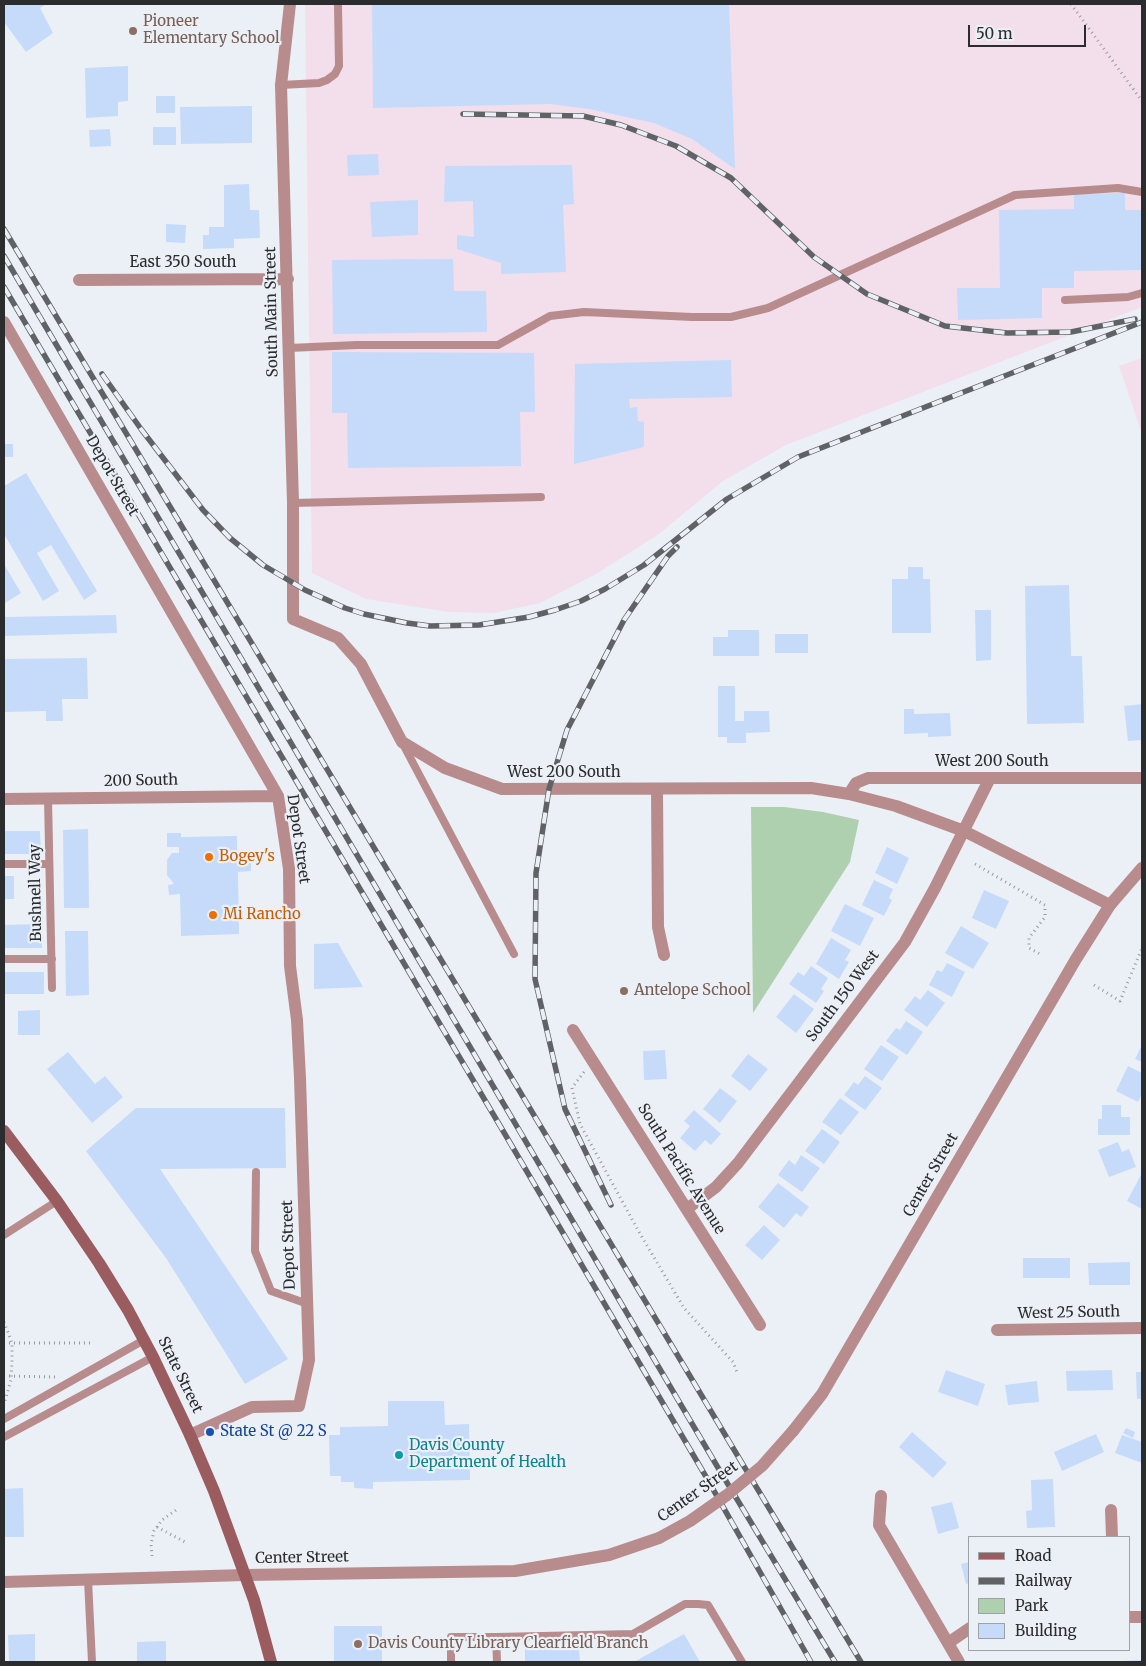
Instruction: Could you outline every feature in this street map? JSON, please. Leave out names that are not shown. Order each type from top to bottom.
[{"type":"main road","name":"State Street","points":[[4,1131],[57,1201],[99,1263],[153,1357],[190,1434],[214,1492],[246,1575],[271,1662]]},
{"type":"street","name":"South Main Street","points":[[290,4],[281,85],[288,279],[293,503],[293,619],[338,638],[361,664],[402,742]]},
{"type":"street","name":"East 350 South","points":[[79,280],[288,279]]},
{"type":"street","name":"Depot Street","points":[[4,322],[278,796],[289,869],[290,966],[300,1078],[309,1360],[299,1406],[252,1407],[190,1434]]},
{"type":"street","name":"West 200 South","points":[[402,742],[445,768],[502,790],[811,788],[849,794],[896,806],[964,831],[1110,905]]},
{"type":"street","name":"West 200 South","points":[[849,794],[856,783],[868,778],[1142,778]]},
{"type":"street","name":"South 150 West","points":[[687,1209],[716,1187],[738,1163],[905,942],[935,888],[990,778]]},
{"type":"street","points":[[657,789],[658,927],[664,955]]},
{"type":"street","name":"200 South","points":[[4,799],[278,796]]},
{"type":"street","name":"Center Street","points":[[4,1582],[515,1570],[609,1555],[659,1538],[690,1521],[727,1495],[762,1466],[822,1394],[1076,958],[1110,905],[1142,868]]},
{"type":"street","name":"South Pacific Avenue","points":[[573,1030],[760,1325]]},
{"type":"street","name":"West 25 South","points":[[997,1330],[1142,1328]]},
{"type":"street","points":[[881,1496],[879,1525],[959,1662]]},
{"type":"street","points":[[1112,1510],[1112,1536]]},
{"type":"street","points":[[948,1643],[968,1629]]},
{"type":"lane","points":[[281,85],[319,83],[335,74],[338,66],[338,4]]},
{"type":"lane","points":[[289,348],[358,345],[498,346],[550,316],[584,312],[692,317],[731,316],[768,308],[1015,195],[1118,188],[1142,192]]},
{"type":"lane","points":[[1065,300],[1128,296],[1142,293]]},
{"type":"lane","points":[[293,503],[540,497]]},
{"type":"lane","points":[[402,742],[514,954]]},
{"type":"lane","name":"Bushnell Way","points":[[48,799],[52,988]]},
{"type":"lane","points":[[4,864],[50,864]]},
{"type":"lane","points":[[4,959],[52,959]]},
{"type":"lane","points":[[256,1172],[256,1251],[271,1292],[308,1304]]},
{"type":"lane","points":[[4,1235],[57,1201]]},
{"type":"lane","points":[[4,1419],[103,1361],[144,1340]]},
{"type":"lane","points":[[4,1437],[153,1357]]},
{"type":"lane","points":[[88,1580],[92,1662]]},
{"type":"lane","points":[[450,1662],[451,1637],[633,1634],[685,1604],[708,1605],[742,1662]]},
{"type":"lane","points":[[496,1637],[497,1662]]},
{"type":"path","points":[[1071,4],[1142,101]]},
{"type":"path","points":[[975,864],[1045,905],[1045,917],[1029,938],[1029,948],[1042,955]]},
{"type":"path","points":[[1094,986],[1120,1001],[1142,948]]},
{"type":"path","points":[[593,1060],[572,1088],[580,1124],[639,1232],[684,1308],[733,1362],[737,1372]]},
{"type":"path","points":[[4,1322],[12,1343],[11,1376],[4,1401]]},
{"type":"path","points":[[4,1343],[93,1343]]},
{"type":"path","points":[[4,1376],[56,1377]]},
{"type":"path","points":[[152,1556],[152,1544],[157,1527],[162,1520],[179,1508]]},
{"type":"path","points":[[157,1527],[185,1542]]},
{"type":"shaded area","points":[[305,4],[1142,4],[1142,307],[786,445],[723,481],[659,534],[596,574],[540,603],[494,613],[448,612],[366,599],[312,573]]},
{"type":"shaded area","points":[[1142,358],[1142,434],[1119,366]]},
{"type":"green space","points":[[751,807],[784,807],[823,812],[859,820],[850,862],[753,1013]]},
{"type":"building","points":[[4,4],[46,4],[40,8],[53,33],[26,52],[4,22]]},
{"type":"building","points":[[372,4],[729,4],[735,169],[692,139],[654,123],[589,109],[550,104],[373,108]]},
{"type":"building","points":[[128,66],[128,101],[118,102],[118,116],[86,118],[85,68]]},
{"type":"building","points":[[156,96],[175,96],[175,113],[156,113]]},
{"type":"building","points":[[252,106],[252,143],[181,144],[180,107]]},
{"type":"building","points":[[153,127],[176,127],[176,145],[153,145]]},
{"type":"building","points":[[110,129],[111,146],[90,147],[89,130]]},
{"type":"building","points":[[378,154],[379,175],[348,176],[347,155]]},
{"type":"building","points":[[572,165],[574,204],[563,205],[566,272],[501,274],[501,263],[457,249],[457,235],[474,237],[473,201],[444,202],[445,166]]},
{"type":"building","points":[[249,184],[250,210],[259,210],[260,238],[234,239],[234,248],[203,249],[203,235],[209,235],[209,227],[224,227],[224,185]]},
{"type":"building","points":[[1125,193],[1125,210],[1142,210],[1142,270],[1074,271],[1074,288],[1042,288],[1042,318],[958,320],[957,288],[1000,288],[999,210],[1074,209],[1074,194]]},
{"type":"building","points":[[418,200],[418,235],[372,237],[370,202]]},
{"type":"building","points":[[166,224],[186,225],[185,243],[166,242]]},
{"type":"building","points":[[453,259],[454,291],[486,291],[487,332],[333,334],[332,260]]},
{"type":"building","points":[[332,352],[534,353],[535,412],[520,412],[521,466],[348,468],[347,413],[332,413]]},
{"type":"building","points":[[731,360],[732,397],[629,399],[630,408],[637,407],[638,421],[644,422],[644,447],[574,464],[575,364]]},
{"type":"building","points":[[4,444],[13,444],[13,457],[4,457]]},
{"type":"building","points":[[26,473],[97,591],[84,600],[51,545],[37,553],[59,591],[43,601],[4,534],[4,486]]},
{"type":"building","points":[[4,564],[21,593],[5,603],[4,601]]},
{"type":"building","points":[[908,567],[923,567],[923,579],[930,579],[931,633],[892,633],[892,579],[908,579]]},
{"type":"building","points":[[1069,585],[1071,656],[1082,656],[1084,723],[1027,724],[1025,586]]},
{"type":"building","points":[[975,610],[991,610],[991,660],[976,661]]},
{"type":"building","points":[[116,615],[117,633],[4,636],[4,617]]},
{"type":"building","points":[[728,630],[759,630],[759,656],[713,656],[713,637],[728,637]]},
{"type":"building","points":[[775,634],[808,634],[808,653],[775,653]]},
{"type":"building","points":[[87,658],[88,699],[62,699],[63,721],[46,721],[46,711],[4,712],[4,659]]},
{"type":"building","points":[[718,686],[735,686],[735,721],[744,721],[744,711],[769,711],[770,732],[746,733],[746,743],[727,743],[727,737],[718,737]]},
{"type":"building","points":[[1142,704],[1142,740],[1128,741],[1124,706]]},
{"type":"building","points":[[904,709],[914,709],[914,714],[950,713],[951,736],[928,737],[928,733],[904,734]]},
{"type":"building","points":[[88,829],[89,908],[64,908],[63,830]]},
{"type":"building","points":[[4,831],[40,831],[41,854],[4,854]]},
{"type":"building","points":[[167,833],[181,833],[181,837],[237,836],[237,858],[251,858],[251,871],[238,872],[239,934],[181,936],[180,894],[169,895],[168,885],[174,884],[167,875],[167,860],[172,853],[179,853],[179,847],[167,847]]},
{"type":"building","points":[[887,847],[909,858],[897,884],[875,873]]},
{"type":"building","points":[[4,876],[14,876],[14,899],[4,899]]},
{"type":"building","points":[[874,880],[893,889],[889,898],[892,900],[884,916],[862,905]]},
{"type":"building","points":[[984,890],[1009,901],[996,929],[972,918]]},
{"type":"building","points":[[845,904],[874,918],[860,946],[831,931]]},
{"type":"building","points":[[42,924],[42,948],[4,948],[4,925]]},
{"type":"building","points":[[961,926],[989,943],[973,969],[945,953]]},
{"type":"building","points":[[65,931],[88,931],[89,995],[66,996]]},
{"type":"building","points":[[831,938],[851,950],[845,960],[849,962],[839,979],[816,964]]},
{"type":"building","points":[[338,943],[363,987],[314,989],[314,944]]},
{"type":"building","points":[[947,963],[965,972],[952,997],[929,985],[937,970],[942,972]]},
{"type":"building","points":[[811,966],[828,978],[821,989],[824,991],[816,1003],[789,984],[798,972],[804,976]]},
{"type":"building","points":[[4,972],[44,972],[44,994],[4,994]]},
{"type":"building","points":[[928,990],[945,1003],[927,1027],[904,1010],[915,996],[920,1000]]},
{"type":"building","points":[[794,994],[814,1009],[796,1033],[776,1017]]},
{"type":"building","points":[[40,1010],[40,1035],[18,1035],[18,1011]]},
{"type":"building","points":[[906,1021],[923,1032],[907,1055],[886,1041],[896,1028],[900,1030]]},
{"type":"building","points":[[881,1045],[899,1057],[882,1081],[864,1069]]},
{"type":"building","points":[[1142,1045],[1142,1062],[1135,1059]]},
{"type":"building","points":[[665,1050],[667,1079],[644,1080],[643,1051]]},
{"type":"building","points":[[68,1052],[95,1084],[105,1076],[123,1097],[92,1123],[47,1069]]},
{"type":"building","points":[[748,1054],[768,1069],[750,1091],[731,1076]]},
{"type":"building","points":[[1128,1066],[1142,1073],[1142,1094],[1138,1102],[1116,1091]]},
{"type":"building","points":[[865,1076],[882,1088],[865,1110],[844,1095],[854,1082],[858,1085]]},
{"type":"building","points":[[720,1088],[737,1101],[720,1123],[703,1109]]},
{"type":"building","points":[[840,1098],[859,1112],[841,1135],[822,1122]]},
{"type":"building","points":[[1102,1105],[1121,1105],[1121,1117],[1130,1117],[1130,1135],[1098,1135],[1098,1119],[1102,1119]]},
{"type":"building","points":[[136,1108],[285,1108],[286,1168],[160,1169],[288,1359],[245,1384],[166,1258],[86,1151]]},
{"type":"building","points":[[694,1110],[721,1134],[711,1145],[705,1140],[695,1151],[680,1138],[690,1126],[684,1121]]},
{"type":"building","points":[[822,1129],[840,1142],[824,1164],[805,1151]]},
{"type":"building","points":[[1118,1142],[1122,1152],[1129,1149],[1136,1167],[1109,1177],[1098,1150]]},
{"type":"building","points":[[801,1155],[820,1168],[802,1192],[778,1175],[789,1160],[795,1165]]},
{"type":"building","points":[[1142,1173],[1142,1209],[1127,1201]]},
{"type":"building","points":[[778,1183],[809,1207],[801,1217],[796,1213],[784,1228],[758,1207]]},
{"type":"building","points":[[764,1225],[780,1240],[762,1260],[745,1245]]},
{"type":"building","points":[[1023,1258],[1070,1258],[1070,1278],[1023,1278]]},
{"type":"building","points":[[1130,1262],[1130,1285],[1089,1285],[1088,1263]]},
{"type":"building","points":[[946,1370],[985,1384],[978,1406],[938,1392]]},
{"type":"building","points":[[1112,1370],[1113,1390],[1067,1391],[1066,1371]]},
{"type":"building","points":[[1136,1372],[1142,1372],[1142,1399],[1137,1399]]},
{"type":"building","points":[[1037,1381],[1039,1402],[1008,1405],[1005,1385]]},
{"type":"building","name":"Davis County Department of Health","points":[[388,1401],[444,1401],[445,1425],[469,1424],[470,1480],[373,1482],[373,1489],[354,1488],[354,1482],[341,1482],[341,1476],[330,1476],[329,1435],[340,1435],[340,1427],[388,1426]]},
{"type":"building","points":[[1126,1428],[1135,1432],[1133,1438],[1123,1433]]},
{"type":"building","points":[[912,1432],[947,1463],[933,1478],[899,1447]]},
{"type":"building","points":[[1096,1434],[1104,1452],[1062,1471],[1054,1452]]},
{"type":"building","points":[[1122,1435],[1142,1442],[1142,1463],[1115,1453]]},
{"type":"building","points":[[1053,1479],[1055,1527],[1027,1528],[1026,1511],[1032,1510],[1031,1480]]},
{"type":"building","points":[[23,1488],[24,1537],[4,1537],[4,1489]]},
{"type":"building","points":[[952,1502],[959,1528],[938,1534],[931,1507]]},
{"type":"building","points":[[968,1562],[968,1584],[966,1584],[961,1564]]},
{"type":"building","name":"Davis County Library Clearfield Branch","points":[[334,1626],[382,1626],[382,1662],[334,1662]]},
{"type":"building","points":[[35,1634],[35,1662],[9,1662],[8,1635]]},
{"type":"building","points":[[684,1634],[700,1662],[634,1662]]},
{"type":"building","points":[[166,1641],[166,1662],[137,1662],[137,1642]]},
{"type":"building","points":[[525,1648],[579,1648],[580,1662],[525,1662]]},
{"type":"building","points":[[1142,1660],[1142,1662],[1122,1662],[1122,1661]]},
{"type":"railway","points":[[463,114],[583,116],[621,125],[676,146],[731,178],[814,257],[867,294],[945,326],[1007,333],[1071,332],[1135,319]]},
{"type":"railway","points":[[4,229],[861,1662]]},
{"type":"railway","points":[[4,256],[717,1466],[835,1662]]},
{"type":"railway","points":[[4,287],[499,1124],[705,1475],[811,1662]]},
{"type":"railway","points":[[102,374],[203,510],[230,538],[263,565],[305,590],[345,608],[364,614],[430,626],[479,625],[529,617],[581,601],[644,565],[727,499],[798,457],[1142,322]]},
{"type":"railway","points":[[611,1205],[565,1109],[535,979],[536,873],[549,789],[567,730],[624,620],[668,556],[677,547]]},
{"type":"place","name":"Pioneer Elementary School","points":[[133,31]]},
{"type":"place","name":"Bogey's","points":[[209,857]]},
{"type":"place","name":"Mi Rancho","points":[[213,915]]},
{"type":"place","name":"Antelope School","points":[[624,991]]},
{"type":"place","name":"State St @ 22 S","points":[[210,1432]]},
{"type":"place","name":"Davis County Department of Health","points":[[399,1455]]},
{"type":"place","name":"Davis County Library Clearfield Branch","points":[[358,1644]]}]
